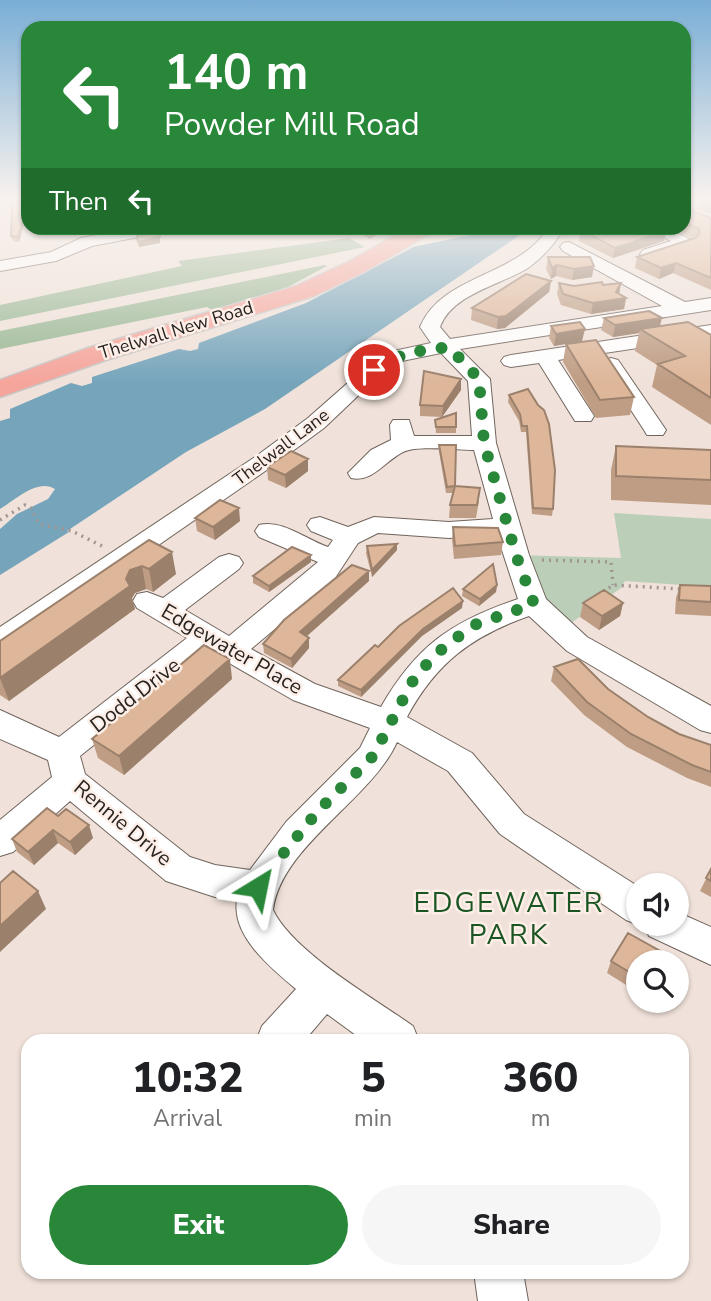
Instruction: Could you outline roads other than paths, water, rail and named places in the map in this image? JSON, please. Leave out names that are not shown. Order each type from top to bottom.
[{"type":"main road","name":"Thelwall New Road","points":[[0,389],[97,354],[304,291],[367,261]]},
{"type":"street","points":[[0,266],[29,261]]},
{"type":"street","points":[[526,261],[483,283],[433,316],[430,327],[432,333],[479,379],[484,443],[517,559],[544,614],[578,644],[711,721]]},
{"type":"street","points":[[592,261],[610,268],[681,309]]},
{"type":"street","points":[[610,268],[631,261]]},
{"type":"street","points":[[596,285],[631,280]]},
{"type":"street","name":"Thelwall Lane","points":[[0,641],[272,456],[316,423],[382,364],[411,351],[449,347],[497,335],[711,304]]},
{"type":"street","points":[[626,318],[651,340]]},
{"type":"street","points":[[583,324],[656,430]]},
{"type":"street","points":[[511,361],[707,334]]},
{"type":"street","points":[[545,356],[583,416]]},
{"type":"street","points":[[360,473],[402,434],[484,443]]},
{"type":"street","points":[[268,530],[315,552],[342,548],[374,525],[449,530],[508,526]]},
{"type":"street","points":[[320,526],[342,548]]},
{"type":"street","name":"Dodd Drive","points":[[0,841],[66,766],[220,644],[325,572],[342,548]]},
{"type":"street","name":"Edgewater Place","points":[[229,563],[156,606],[304,692],[389,722],[460,762],[502,808],[512,824],[626,899]]},
{"type":"street","points":[[388,1034],[324,988],[269,939],[254,910],[258,887],[318,811],[373,756],[416,675],[444,647],[474,625],[544,614]]},
{"type":"street","name":"Rennie Drive","points":[[3,729],[66,766],[179,870],[215,881],[258,887]]},
{"type":"street","points":[[689,934],[696,936],[711,947]]},
{"type":"street","points":[[284,1034],[324,988]]},
{"type":"street","points":[[499,1279],[503,1301]]},
{"type":"water","points":[[387,261],[482,261],[265,409],[186,452],[67,531],[69,532],[0,575],[0,529],[17,514],[48,499],[55,489],[48,486],[34,488],[0,509],[0,421],[10,418],[10,409],[71,383],[82,386],[92,383],[92,377],[179,349],[198,349],[199,343],[306,303]]},
{"type":"district","name":"EDGEWATER PARK","points":[[509,919]]}]
